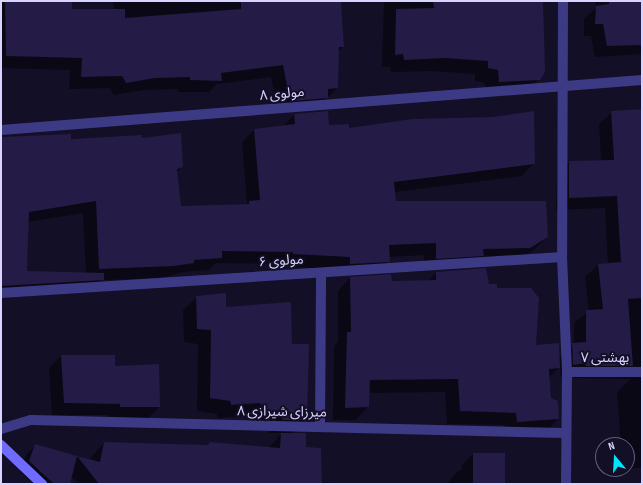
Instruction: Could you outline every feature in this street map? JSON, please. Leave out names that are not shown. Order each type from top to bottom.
[{"type":"main road","points":[[1,445],[42,484]]},
{"type":"street","points":[[563,1],[564,86],[562,257],[567,372],[564,433],[566,484]]},
{"type":"street","name":"مولوی ۸","points":[[1,130],[642,80]]},
{"type":"street","name":"مولوی ۶","points":[[1,294],[562,257]]},
{"type":"street","points":[[320,426],[321,272]]},
{"type":"street","name":"بهشتی ۷","points":[[567,372],[642,372]]},
{"type":"street","name":"میرزای شیرازی ۸","points":[[1,429],[31,420],[564,433]]},
{"type":"building","points":[[5,1],[72,1],[72,9],[125,9],[125,18],[241,9],[241,2],[341,1],[344,47],[339,47],[338,88],[328,89],[328,98],[293,101],[292,91],[288,91],[283,65],[221,73],[222,81],[190,80],[190,77],[155,78],[126,83],[122,76],[81,77],[82,58],[6,56]]},
{"type":"building","points":[[433,1],[543,1],[545,72],[540,80],[499,82],[498,70],[488,68],[488,61],[445,58],[404,60],[403,54],[395,55],[396,9],[434,8]]},
{"type":"building","points":[[609,1],[642,1],[642,45],[607,46],[603,24],[595,24],[596,6],[609,4]]},
{"type":"building","points":[[642,109],[642,298],[628,299],[633,366],[586,366],[586,363],[573,365],[572,343],[586,342],[586,310],[603,309],[598,264],[621,262],[617,196],[569,198],[569,161],[614,160],[611,111]]},
{"type":"building","points":[[328,111],[329,125],[349,124],[349,128],[412,119],[493,117],[534,111],[535,164],[394,182],[396,201],[546,201],[548,237],[530,248],[483,249],[484,256],[436,259],[436,243],[389,245],[390,262],[350,264],[350,257],[293,254],[293,252],[222,251],[222,258],[194,260],[194,263],[174,266],[99,269],[96,201],[29,212],[27,271],[104,273],[104,280],[1,286],[1,137],[71,134],[71,139],[142,135],[142,138],[181,133],[183,167],[177,169],[181,206],[249,204],[249,201],[260,200],[254,129],[295,124],[294,114]]},
{"type":"building","points":[[486,268],[489,284],[497,284],[497,288],[531,288],[539,298],[536,345],[559,343],[560,368],[549,369],[551,398],[558,401],[559,419],[517,422],[516,413],[460,411],[458,379],[370,380],[369,407],[345,408],[347,332],[351,332],[350,277],[391,274],[392,281],[436,280],[436,272]]},
{"type":"building","points":[[226,293],[226,307],[291,302],[292,344],[309,344],[307,420],[282,420],[283,413],[270,411],[259,403],[231,405],[230,401],[210,398],[211,330],[197,329],[196,296]]},
{"type":"building","points":[[61,355],[115,355],[115,366],[159,364],[160,407],[120,407],[120,404],[64,403]]},
{"type":"building","points":[[281,433],[306,433],[306,447],[321,448],[322,484],[99,484],[77,456],[100,462],[104,442],[208,445],[210,442],[280,448]]},
{"type":"building","points":[[35,444],[77,456],[70,484],[54,484],[29,461]]},
{"type":"building","points":[[473,453],[505,453],[505,484],[473,484]]}]
